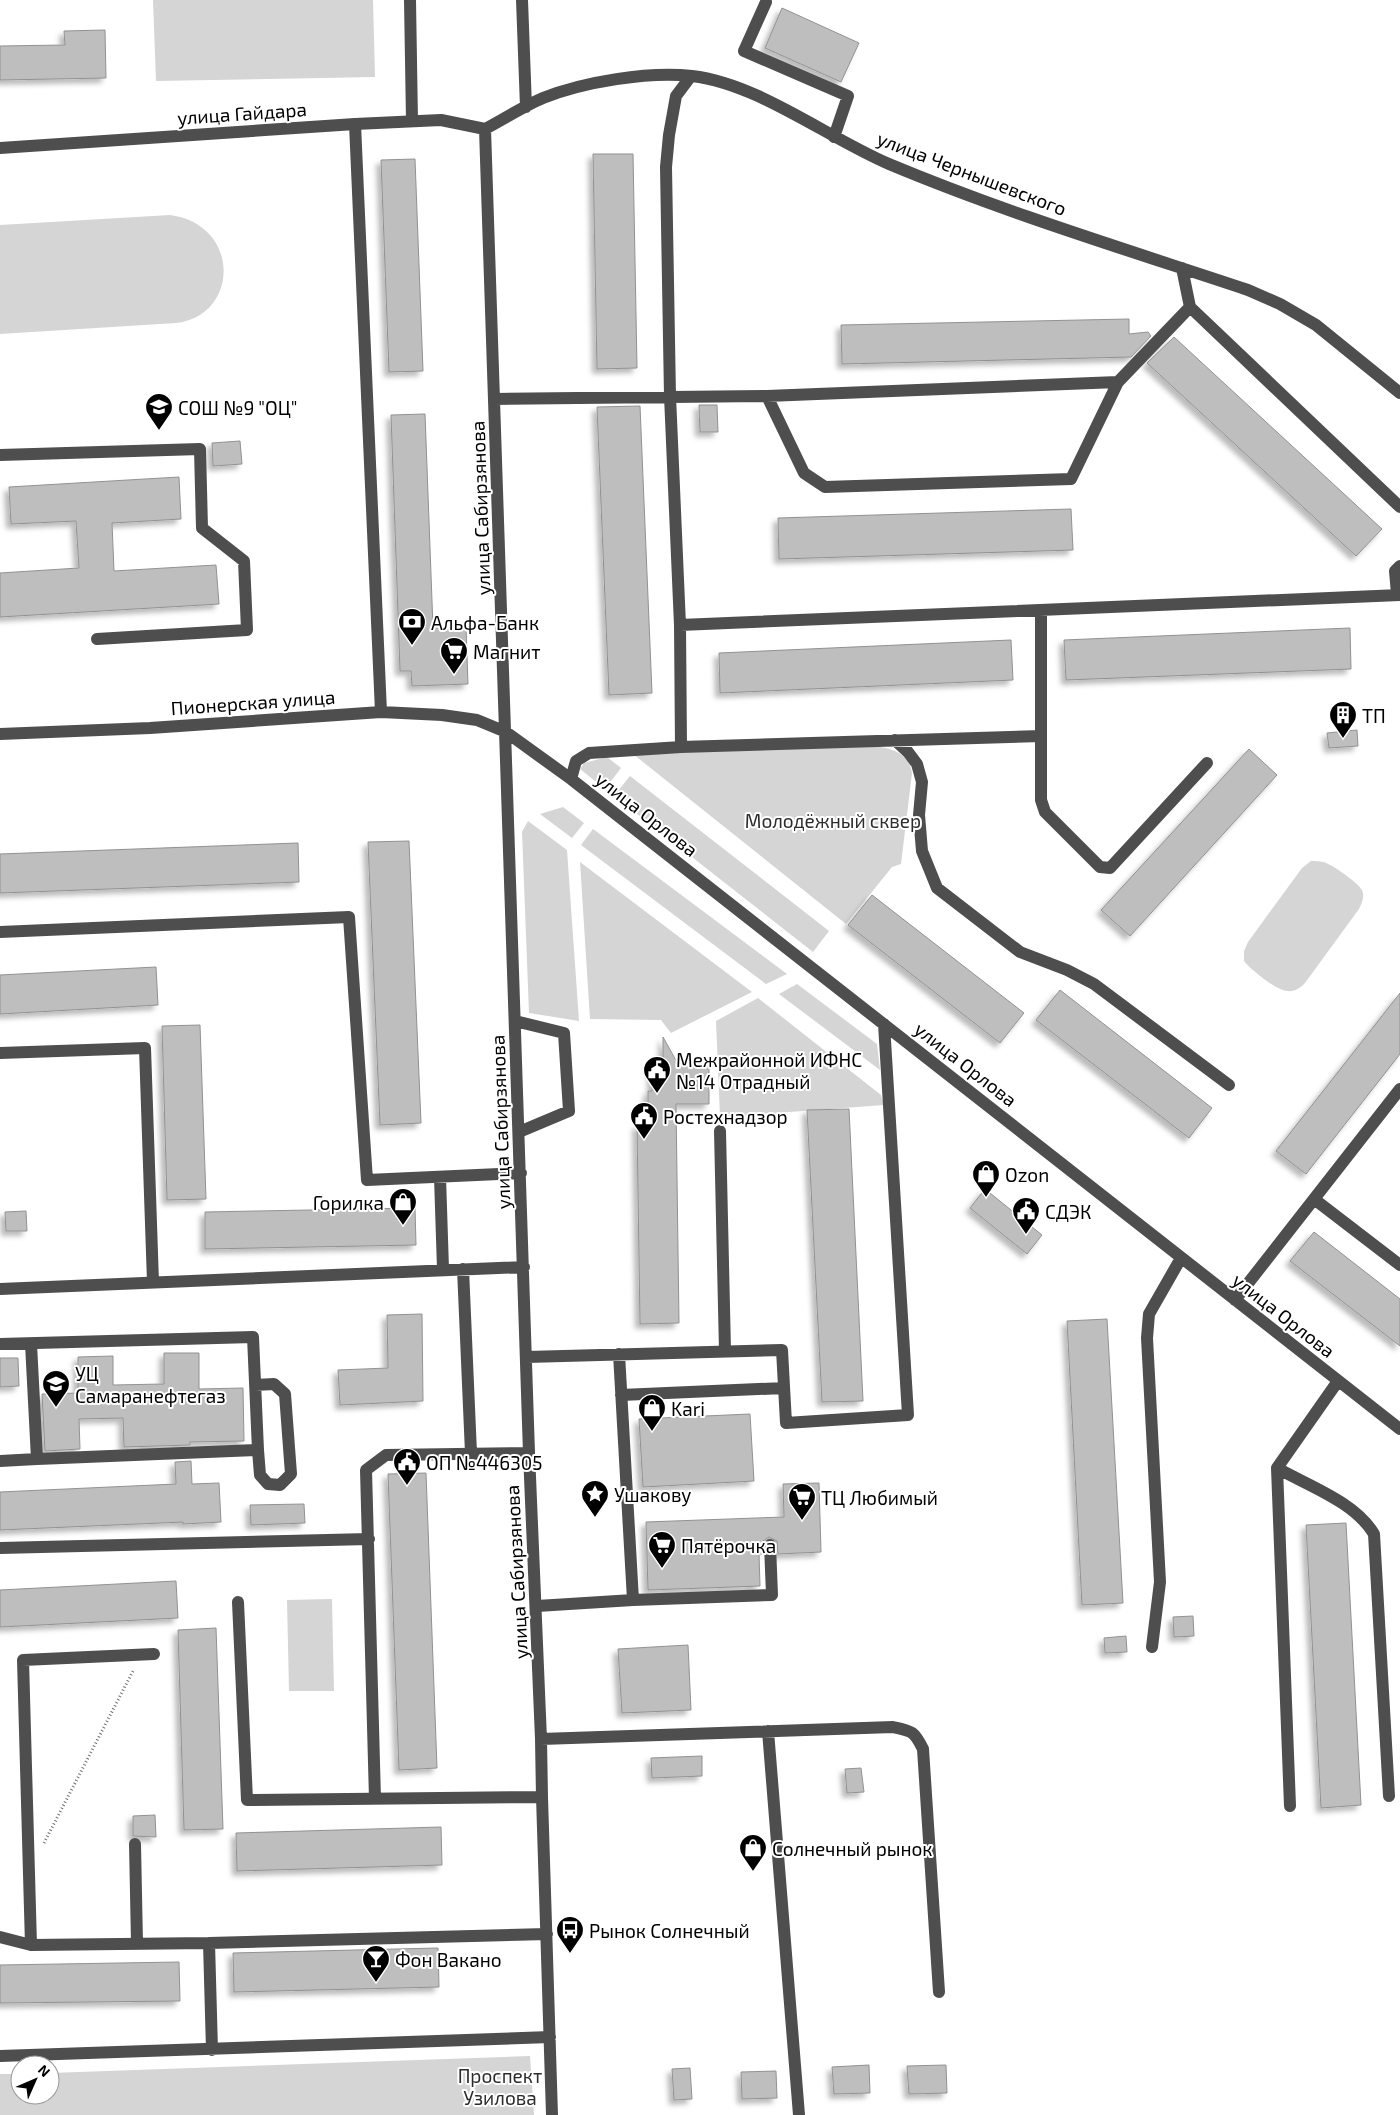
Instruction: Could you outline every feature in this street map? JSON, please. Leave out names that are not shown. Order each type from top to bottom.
[{"type":"street","points":[[410,0],[412,121]]},
{"type":"street","points":[[522,0],[526,108]]},
{"type":"street","points":[[766,2],[744,51],[848,96],[834,137]]},
{"type":"street","points":[[682,747],[680,625],[670,396],[666,167],[676,96],[691,76]]},
{"type":"street","name":"улица Чернышевского","points":[[486,129],[543,98],[614,79],[691,76],[727,83],[763,99],[860,152],[950,189],[1248,290],[1280,304],[1316,325],[1400,393]]},
{"type":"street","name":"улица Гайдара","points":[[0,148],[412,121],[441,120],[486,129]]},
{"type":"street","points":[[355,124],[381,712]]},
{"type":"street","name":"улица Сабирзянова","points":[[486,129],[530,1453],[542,1739],[542,1797],[552,2115]]},
{"type":"street","points":[[1182,268],[1190,307],[1400,507]]},
{"type":"street","points":[[767,396],[804,473],[826,487],[1071,479],[1118,382],[1190,307]]},
{"type":"street","points":[[495,399],[767,396],[1118,382]]},
{"type":"street","points":[[0,455],[200,449],[202,528],[244,561],[247,630],[97,639]]},
{"type":"street","points":[[680,625],[1398,595],[1395,571],[1400,566]]},
{"type":"street","points":[[1041,610],[1041,800],[1045,812],[1100,867],[1110,868],[1207,763]]},
{"type":"street","name":"Пионерская улица","points":[[0,734],[150,728],[381,712],[442,715],[477,720],[506,732]]},
{"type":"street","name":"улица Орлова","points":[[506,732],[571,778],[1400,1429]]},
{"type":"street","points":[[571,778],[576,762],[589,753],[682,747],[1041,736]]},
{"type":"street","points":[[895,740],[918,764],[922,782],[919,815],[922,851],[937,888],[1020,952],[1067,970],[1094,984],[1229,1086]]},
{"type":"street","points":[[0,932],[349,917],[367,1180],[521,1173]]},
{"type":"street","points":[[516,1021],[564,1033],[569,1111],[520,1132]]},
{"type":"street","points":[[527,1357],[782,1350],[786,1423],[908,1415],[884,1024]]},
{"type":"street","points":[[0,1053],[145,1048],[153,1282]]},
{"type":"street","points":[[1235,1300],[1400,1089]]},
{"type":"street","points":[[720,1131],[725,1351]]},
{"type":"street","points":[[440,1177],[443,1270]]},
{"type":"street","points":[[1314,1199],[1400,1264]]},
{"type":"street","points":[[1152,1647],[1160,1582],[1147,1338],[1149,1314],[1181,1258]]},
{"type":"street","points":[[0,1289],[524,1266]]},
{"type":"street","points":[[463,1269],[471,1453]]},
{"type":"street","points":[[0,1344],[253,1337],[255,1385],[258,1450],[260,1475],[268,1484],[280,1485],[291,1474],[285,1394],[274,1384],[255,1385]]},
{"type":"street","points":[[31,1344],[37,1459]]},
{"type":"street","points":[[619,1354],[633,1600]]},
{"type":"street","points":[[1290,1806],[1277,1468],[1338,1381]]},
{"type":"street","points":[[621,1395],[784,1388]]},
{"type":"street","points":[[0,1461],[258,1450]]},
{"type":"street","points":[[375,1799],[366,1470],[386,1455],[530,1453]]},
{"type":"street","points":[[1277,1468],[1355,1511],[1367,1523],[1374,1534],[1389,1796]]},
{"type":"street","points":[[0,1548],[369,1539]]},
{"type":"street","points":[[537,1606],[633,1600],[772,1596],[770,1545]]},
{"type":"street","points":[[238,1602],[247,1800],[542,1797]]},
{"type":"street","points":[[31,1945],[23,1660],[154,1654]]},
{"type":"street","points":[[542,1739],[893,1727],[910,1730],[917,1736],[923,1749],[939,1992]]},
{"type":"street","points":[[768,1731],[799,2115]]},
{"type":"street","points":[[135,1844],[137,1944]]},
{"type":"street","points":[[0,1937],[31,1945],[209,1943],[546,1934]]},
{"type":"street","points":[[209,1943],[212,2050]]},
{"type":"street","points":[[0,2056],[550,2037]]},
{"type":"path","points":[[42,1847],[141,1655]]},
{"type":"green space","points":[[153,0],[373,0],[375,77],[156,81]]},
{"type":"green space","points":[[170,215],[194,222],[210,235],[220,252],[224,270],[221,288],[212,305],[197,317],[176,323],[0,334],[0,225]]},
{"type":"green space","name":"Молодёжный сквер","points":[[875,746],[904,756],[912,773],[901,864],[892,867],[846,924],[633,754]]},
{"type":"green space","points":[[607,757],[621,768],[605,789],[580,769],[584,763]]},
{"type":"green space","points":[[630,776],[829,931],[813,952],[614,796]]},
{"type":"green space","points":[[563,807],[584,823],[572,838],[540,814]]},
{"type":"green space","points":[[528,821],[567,850],[579,1021],[529,1013],[522,832]]},
{"type":"green space","points":[[593,829],[787,974],[766,984],[581,845]]},
{"type":"green space","points":[[1311,861],[1327,863],[1344,874],[1362,890],[1363,899],[1359,909],[1305,983],[1292,991],[1282,990],[1264,979],[1244,961],[1244,951],[1248,942],[1302,868]]},
{"type":"green space","points":[[580,862],[752,992],[671,1033],[661,1020],[590,1019]]},
{"type":"green space","points":[[797,984],[877,1044],[880,1070],[779,994]]},
{"type":"green space","points":[[758,998],[881,1095],[884,1105],[720,1117],[716,1021]]},
{"type":"green space","points":[[332,1599],[334,1691],[289,1691],[287,1600]]},
{"type":"green space","name":"Проспект Узилова","points":[[530,2056],[534,2115],[0,2115],[0,2074],[10,2074],[10,2105],[60,2105],[60,2073]]},
{"type":"building","points":[[782,8],[859,43],[841,82],[765,48]]},
{"type":"building","points":[[105,30],[106,78],[0,80],[0,46],[65,45],[64,31]]},
{"type":"building","points":[[593,154],[633,154],[637,368],[597,369]]},
{"type":"building","points":[[415,159],[423,371],[389,372],[381,160]]},
{"type":"building","points":[[1129,319],[1129,334],[1148,332],[1151,336],[1131,357],[842,364],[841,325]]},
{"type":"building","points":[[1174,337],[1382,529],[1356,556],[1147,363]]},
{"type":"building","points":[[699,405],[717,405],[718,432],[700,432]]},
{"type":"building","points":[[640,406],[652,693],[609,695],[597,407]]},
{"type":"building","points":[[425,414],[433,628],[466,627],[468,684],[412,686],[411,671],[400,671],[391,415]]},
{"type":"building","points":[[240,441],[242,464],[213,466],[212,443]]},
{"type":"building","points":[[179,477],[181,519],[112,523],[114,571],[216,565],[219,604],[0,617],[0,573],[79,568],[76,521],[11,524],[9,487]]},
{"type":"building","points":[[1071,509],[1073,550],[779,559],[778,518]]},
{"type":"building","points":[[1350,628],[1351,669],[1066,680],[1064,640]]},
{"type":"building","points":[[1011,640],[1013,680],[720,693],[719,653]]},
{"type":"building","name":"ТП","points":[[1357,730],[1358,746],[1329,748],[1327,733]]},
{"type":"building","points":[[1249,749],[1277,775],[1130,936],[1101,910]]},
{"type":"building","points":[[409,841],[421,1123],[380,1125],[368,842]]},
{"type":"building","points":[[298,843],[299,882],[0,893],[0,854]]},
{"type":"building","points":[[872,895],[1024,1013],[1000,1043],[848,925]]},
{"type":"building","points":[[156,967],[158,1005],[0,1014],[0,975]]},
{"type":"building","points":[[1060,990],[1212,1108],[1189,1138],[1036,1020]]},
{"type":"building","points":[[1400,993],[1400,1054],[1306,1174],[1276,1151]]},
{"type":"building","points":[[200,1025],[206,1199],[167,1200],[162,1026]]},
{"type":"building","points":[[663,1037],[678,1064],[709,1065],[709,1104],[676,1104],[679,1323],[640,1324],[637,1125],[648,1125],[648,1091],[652,1091],[652,1065],[663,1065]]},
{"type":"building","points":[[849,1109],[863,1401],[822,1402],[807,1110]]},
{"type":"building","points":[[985,1189],[1042,1235],[1027,1254],[970,1208]]},
{"type":"building","points":[[415,1208],[416,1245],[205,1249],[205,1212]]},
{"type":"building","points":[[26,1211],[27,1231],[6,1231],[5,1212]]},
{"type":"building","points":[[1314,1232],[1400,1299],[1400,1346],[1290,1261]]},
{"type":"building","points":[[422,1314],[423,1401],[340,1405],[338,1370],[388,1368],[387,1315]]},
{"type":"building","points":[[1107,1319],[1123,1603],[1082,1605],[1067,1321]]},
{"type":"building","points":[[164,1353],[199,1353],[199,1389],[243,1388],[244,1441],[190,1442],[190,1445],[124,1447],[123,1418],[79,1419],[80,1449],[45,1451],[42,1394],[78,1393],[78,1357],[113,1356],[113,1385],[164,1384]]},
{"type":"building","points":[[0,1358],[18,1358],[19,1386],[0,1387]]},
{"type":"building","points":[[750,1414],[754,1481],[643,1487],[639,1419]]},
{"type":"building","points":[[191,1461],[192,1484],[219,1483],[221,1522],[0,1530],[0,1492],[176,1484],[175,1462]]},
{"type":"building","points":[[426,1473],[437,1768],[399,1770],[388,1474]]},
{"type":"building","points":[[819,1483],[821,1552],[778,1554],[777,1541],[769,1537],[763,1541],[762,1554],[759,1554],[760,1586],[648,1590],[646,1522],[784,1517],[783,1484]]},
{"type":"building","points":[[304,1504],[305,1523],[251,1525],[250,1505]]},
{"type":"building","points":[[1346,1523],[1361,1805],[1321,1808],[1306,1525]]},
{"type":"building","points":[[176,1581],[178,1618],[0,1627],[0,1590]]},
{"type":"building","points":[[1193,1616],[1194,1636],[1174,1637],[1173,1617]]},
{"type":"building","points":[[216,1628],[223,1829],[184,1830],[178,1630]]},
{"type":"building","points":[[1126,1636],[1127,1652],[1105,1653],[1104,1638]]},
{"type":"building","points":[[688,1645],[691,1710],[622,1713],[618,1649]]},
{"type":"building","points":[[702,1756],[702,1776],[652,1778],[651,1758]]},
{"type":"building","points":[[861,1768],[864,1792],[847,1793],[845,1769]]},
{"type":"building","points":[[155,1815],[156,1837],[133,1836],[133,1816]]},
{"type":"building","points":[[441,1827],[442,1865],[237,1871],[236,1833]]},
{"type":"building","points":[[438,1948],[439,1987],[234,1992],[233,1953]]},
{"type":"building","points":[[179,1962],[180,2001],[0,2003],[0,1965]]},
{"type":"building","points":[[869,2065],[870,2093],[834,2094],[832,2067]]},
{"type":"building","points":[[946,2065],[947,2093],[909,2094],[907,2066]]},
{"type":"building","points":[[690,2068],[692,2099],[674,2100],[672,2069]]},
{"type":"building","points":[[776,2071],[777,2098],[742,2099],[741,2072]]},
{"type":"place","name":"СОШ №9 \"ОЦ\"","points":[[159,431]]},
{"type":"place","name":"Альфа-Банк","points":[[412,646]]},
{"type":"place","name":"Магнит","points":[[454,675]]},
{"type":"place","name":"ТП","points":[[1343,739]]},
{"type":"place","name":"Межрайонной ИФНС №14 Отрадный","points":[[657,1094]]},
{"type":"place","name":"Ростехнадзор","points":[[644,1140]]},
{"type":"place","name":"Ozon","points":[[986,1198]]},
{"type":"place","name":"Горилка","points":[[403,1226]]},
{"type":"place","name":"СДЭК","points":[[1026,1235]]},
{"type":"place","name":"УЦ Самаранефтегаз","points":[[56,1408]]},
{"type":"place","name":"Kari","points":[[652,1432]]},
{"type":"place","name":"ОП №446305","points":[[407,1486]]},
{"type":"place","name":"Ушакову","points":[[595,1518]]},
{"type":"place","name":"ТЦ Любимый","points":[[802,1521]]},
{"type":"place","name":"Пятёрочка","points":[[662,1569]]},
{"type":"place","name":"Солнечный рынок","points":[[753,1872]]},
{"type":"place","name":"Рынок Солнечный","points":[[570,1954]]},
{"type":"place","name":"Фон Вакано","points":[[376,1983]]}]
